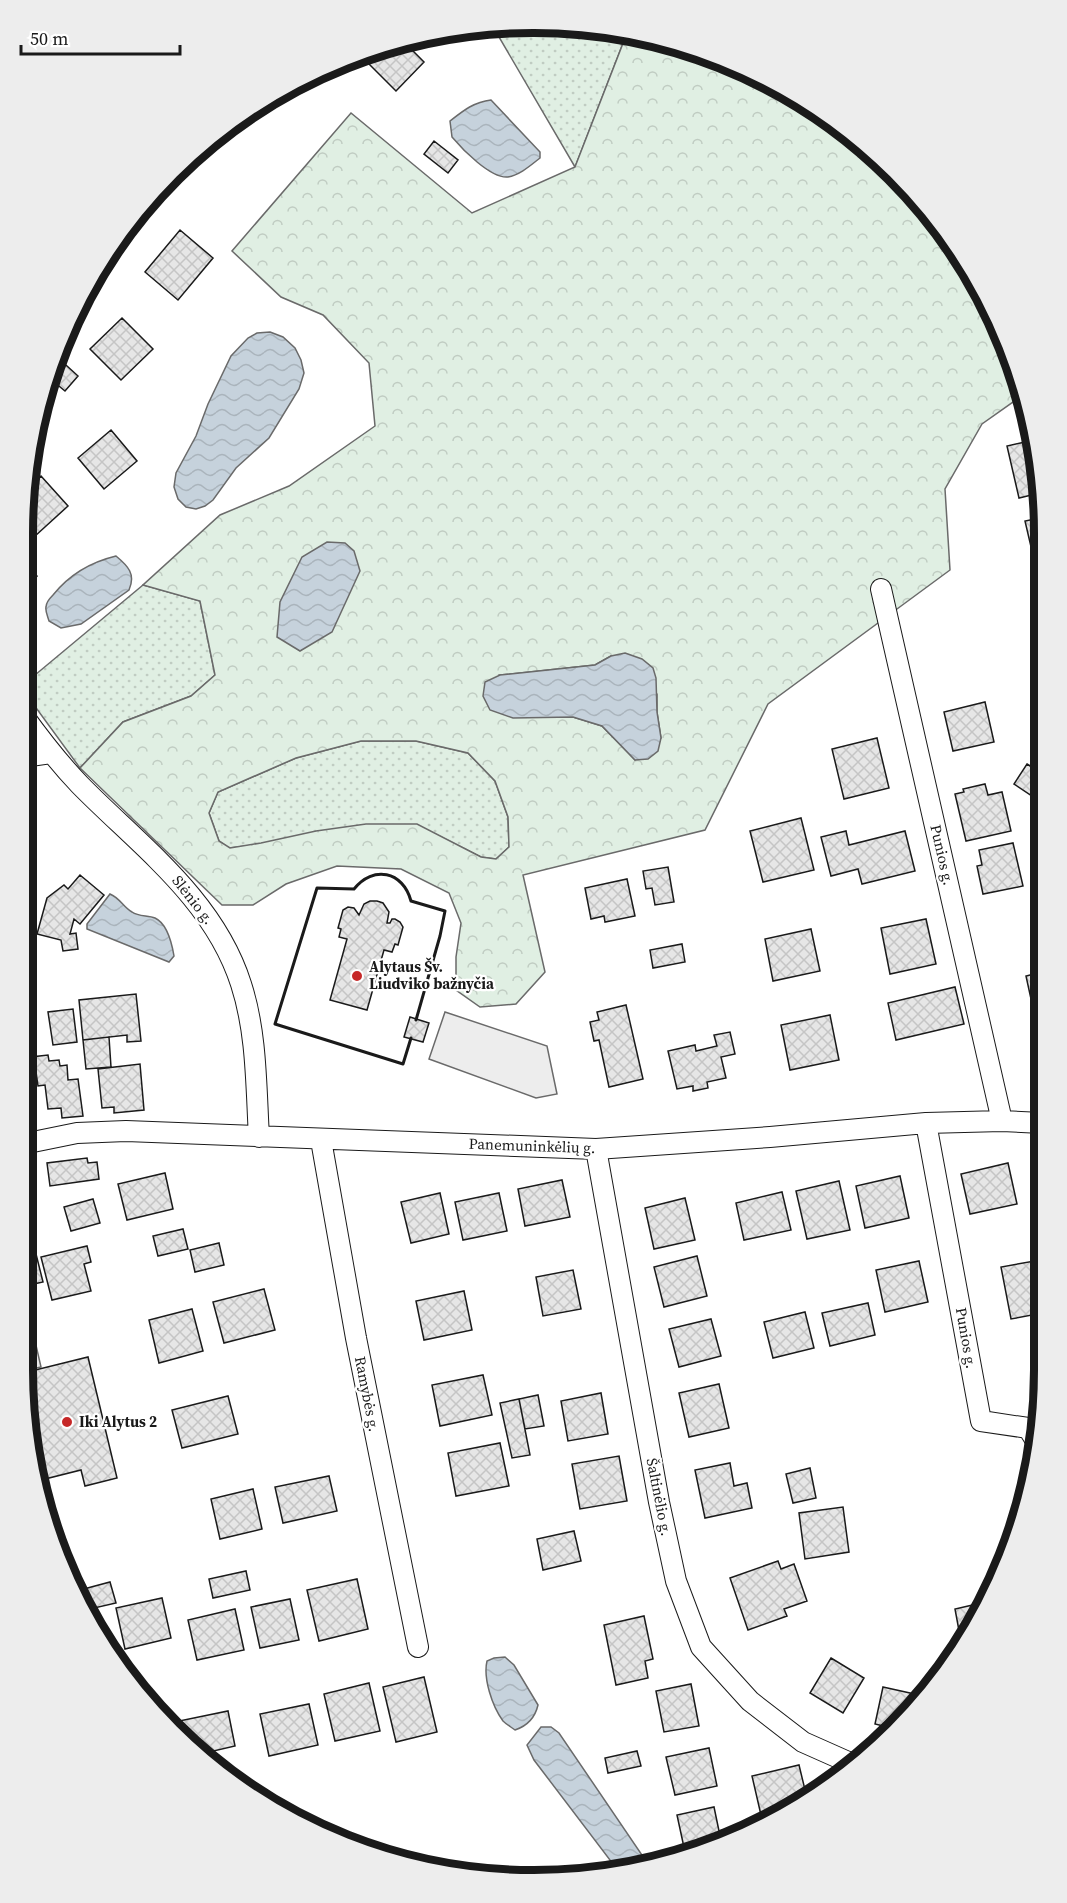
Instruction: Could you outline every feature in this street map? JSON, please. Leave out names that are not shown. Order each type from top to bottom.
[{"type":"street","name":"Punios g.","points":[[881,589],[1002,1121]]},
{"type":"street","name":"Slėnio g.","points":[[33,729],[51,753],[80,785],[176,877],[220,936],[241,984],[252,1030],[259,1137]]},
{"type":"street","points":[[33,756],[51,753]]},
{"type":"street","name":"Punios g.","points":[[926,1123],[981,1421],[1028,1428],[1030,1432]]},
{"type":"street","name":"Panemuninkėlių g.","points":[[33,1142],[77,1133],[126,1131],[596,1149],[926,1123],[1034,1123]]},
{"type":"street","name":"Ramybės g.","points":[[321,1140],[358,1349],[418,1647]]},
{"type":"street","name":"Šaltinėlio g.","points":[[596,1149],[659,1502],[676,1581],[701,1647],[750,1701],[803,1742],[846,1761]]},
{"type":"green space","points":[[497,34],[566,34],[624,42],[575,167]]},
{"type":"green space","points":[[624,42],[663,50],[694,60],[755,85],[812,117],[864,157],[910,203],[950,255],[967,283],[996,342],[1016,400],[982,424],[945,489],[950,570],[768,704],[705,830],[523,875],[545,972],[516,1004],[480,1007],[456,990],[456,957],[461,923],[449,893],[401,869],[337,866],[286,884],[253,905],[222,905],[80,768],[123,722],[191,696],[215,675],[200,601],[143,585],[220,515],[289,486],[375,426],[369,363],[323,315],[281,297],[232,251],[351,113],[472,213],[575,167]],"holes":[[[611,656],[657,694],[661,738],[635,760],[602,726],[573,717],[500,675],[595,665]],[[361,741],[416,741],[468,753],[495,781],[508,817],[509,847],[496,859],[481,857],[417,824],[366,824],[230,848],[219,841],[209,813],[218,792],[296,758]]]},
{"type":"green space","points":[[143,585],[200,601],[215,675],[191,696],[123,722],[80,768],[33,704],[33,677]]},
{"type":"green space","points":[[361,741],[416,741],[468,753],[495,781],[508,817],[509,847],[496,859],[481,857],[417,825],[229,848],[219,841],[209,813],[218,792],[296,758]]},
{"type":"shaded area","points":[[445,1012],[547,1046],[557,1094],[536,1098],[429,1059]]},
{"type":"shaded area","points":[[33,1332],[41,1367],[33,1369]]},
{"type":"water","points":[[491,100],[540,152],[540,158],[517,174],[508,177],[485,168],[452,137],[450,121],[474,105]]},
{"type":"water","points":[[270,332],[283,337],[295,348],[304,373],[299,389],[269,438],[236,468],[213,500],[196,509],[186,507],[178,499],[174,487],[176,473],[196,436],[208,404],[231,356],[248,338],[257,333]]},
{"type":"water","points":[[327,542],[345,543],[354,551],[360,571],[332,632],[300,651],[277,637],[280,602],[302,557]]},
{"type":"water","points":[[116,556],[130,571],[132,579],[129,590],[81,624],[61,628],[49,621],[46,610],[49,599],[66,581],[81,570]]},
{"type":"water","points":[[625,653],[642,659],[653,668],[656,678],[657,712],[661,738],[658,751],[648,759],[635,760],[602,726],[573,717],[513,718],[490,710],[483,696],[485,682],[500,675],[595,665],[611,656]]},
{"type":"water","points":[[110,894],[135,914],[155,918],[163,925],[169,935],[174,956],[169,962],[87,929],[87,924]]},
{"type":"water","points":[[505,1657],[514,1665],[538,1705],[530,1721],[515,1730],[499,1715],[489,1692],[486,1675],[487,1661]]},
{"type":"water","points":[[541,1727],[551,1727],[559,1733],[643,1857],[613,1863],[534,1760],[527,1745]]},
{"type":"building","points":[[411,49],[424,62],[396,91],[367,62]]},
{"type":"building","points":[[434,141],[458,160],[448,173],[424,154]]},
{"type":"building","points":[[180,230],[213,258],[178,300],[145,272]]},
{"type":"building","points":[[122,318],[153,349],[121,380],[90,349]]},
{"type":"building","points":[[64,363],[78,376],[65,391],[56,384]]},
{"type":"building","points":[[111,430],[137,461],[104,489],[78,458]]},
{"type":"building","points":[[1025,442],[1032,495],[1019,498],[1007,446]]},
{"type":"building","points":[[41,476],[68,506],[34,537],[34,501],[36,481]]},
{"type":"building","points":[[1034,519],[1034,560],[1025,521]]},
{"type":"building","points":[[985,702],[994,742],[953,751],[944,712]]},
{"type":"building","points":[[877,738],[889,788],[844,799],[832,749]]},
{"type":"building","points":[[1027,764],[1034,768],[1034,797],[1014,784]]},
{"type":"building","points":[[985,784],[988,795],[1002,792],[1011,831],[966,841],[955,794],[964,792],[963,789]]},
{"type":"building","points":[[801,818],[814,870],[763,882],[750,831]]},
{"type":"building","points":[[846,831],[849,845],[905,831],[915,871],[862,884],[858,869],[831,876],[821,837]]},
{"type":"building","points":[[1013,843],[1023,886],[983,894],[977,866],[982,865],[979,850]]},
{"type":"building","points":[[668,867],[674,902],[655,905],[652,888],[646,889],[643,871]]},
{"type":"building","points":[[80,875],[104,895],[80,924],[74,919],[70,934],[76,933],[78,949],[63,951],[61,940],[37,934],[47,898],[64,885],[68,889]]},
{"type":"building","points":[[627,879],[635,916],[605,922],[604,916],[591,919],[585,888]]},
{"type":"building","name":"Alytaus Šv. Liudviko bažnyčia","points":[[370,901],[383,903],[389,912],[387,923],[395,919],[403,927],[398,945],[395,944],[392,952],[384,950],[367,1010],[330,1000],[347,939],[339,937],[341,929],[338,928],[343,910],[348,907],[354,908],[359,915],[364,904]]},
{"type":"building","points":[[926,919],[936,964],[890,974],[881,928]]},
{"type":"building","points":[[811,929],[820,971],[773,981],[765,939]]},
{"type":"building","points":[[682,944],[685,962],[653,968],[650,950]]},
{"type":"building","points":[[1034,974],[1034,1013],[1026,976]]},
{"type":"building","points":[[955,987],[964,1024],[896,1040],[888,1003]]},
{"type":"building","points":[[136,994],[141,1041],[127,1042],[127,1035],[83,1040],[79,1000]]},
{"type":"building","points":[[626,1005],[643,1079],[609,1087],[599,1040],[594,1041],[590,1022],[599,1020],[597,1012]]},
{"type":"building","points":[[73,1009],[77,1042],[53,1045],[48,1012]]},
{"type":"building","points":[[830,1015],[839,1060],[790,1070],[781,1025]]},
{"type":"building","points":[[410,1017],[429,1023],[423,1042],[404,1037]]},
{"type":"building","points":[[730,1032],[735,1054],[721,1057],[726,1078],[707,1082],[708,1088],[693,1091],[693,1086],[677,1089],[668,1051],[695,1045],[696,1051],[717,1046],[714,1035]]},
{"type":"building","points":[[109,1037],[111,1067],[86,1069],[83,1040]]},
{"type":"building","points":[[48,1055],[49,1061],[59,1060],[60,1066],[67,1065],[68,1080],[78,1079],[83,1116],[62,1118],[61,1108],[48,1109],[45,1085],[38,1086],[36,1072],[33,1072],[33,1057]]},
{"type":"building","points":[[140,1064],[144,1110],[114,1113],[114,1107],[102,1108],[98,1069]]},
{"type":"building","points":[[87,1158],[88,1163],[97,1162],[99,1179],[50,1186],[47,1163]]},
{"type":"building","points":[[1008,1163],[1017,1204],[970,1214],[961,1174]]},
{"type":"building","points":[[165,1173],[173,1209],[127,1220],[118,1184]]},
{"type":"building","points":[[900,1176],[909,1218],[865,1228],[856,1186]]},
{"type":"building","points":[[562,1180],[570,1217],[525,1226],[518,1189]]},
{"type":"building","points":[[839,1181],[850,1230],[807,1239],[796,1191]]},
{"type":"building","points":[[782,1192],[791,1230],[744,1240],[736,1203]]},
{"type":"building","points":[[440,1193],[449,1234],[411,1243],[401,1202]]},
{"type":"building","points":[[499,1193],[507,1231],[463,1240],[455,1202]]},
{"type":"building","points":[[685,1198],[695,1240],[654,1249],[645,1208]]},
{"type":"building","points":[[93,1199],[100,1223],[71,1231],[64,1207]]},
{"type":"building","points":[[183,1229],[188,1249],[158,1256],[153,1236]]},
{"type":"building","points":[[219,1243],[224,1265],[195,1272],[190,1250]]},
{"type":"building","points":[[87,1246],[91,1262],[84,1264],[91,1291],[52,1300],[41,1257]]},
{"type":"building","points":[[36,1254],[43,1282],[33,1284],[33,1255]]},
{"type":"building","points":[[697,1256],[707,1296],[664,1307],[654,1267]]},
{"type":"building","points":[[919,1261],[928,1302],[885,1312],[876,1270]]},
{"type":"building","points":[[1034,1261],[1034,1315],[1011,1319],[1001,1267]]},
{"type":"building","points":[[573,1270],[581,1309],[543,1316],[536,1277]]},
{"type":"building","points":[[264,1289],[275,1330],[224,1343],[213,1302]]},
{"type":"building","points":[[464,1291],[472,1330],[424,1340],[416,1301]]},
{"type":"building","points":[[868,1303],[875,1335],[830,1346],[822,1313]]},
{"type":"building","points":[[192,1309],[203,1351],[159,1363],[149,1320]]},
{"type":"building","points":[[805,1312],[814,1348],[773,1358],[764,1322]]},
{"type":"building","points":[[711,1319],[721,1356],[679,1367],[669,1329]]},
{"type":"building","name":"Iki Alytus 2","points":[[88,1357],[117,1478],[85,1486],[81,1470],[46,1479],[37,1435],[33,1371]]},
{"type":"building","points":[[483,1375],[492,1415],[440,1426],[432,1385]]},
{"type":"building","points":[[719,1384],[729,1428],[689,1437],[679,1393]]},
{"type":"building","points":[[601,1393],[608,1434],[568,1441],[561,1401]]},
{"type":"building","points":[[538,1395],[544,1426],[525,1429],[519,1399]]},
{"type":"building","points":[[228,1396],[238,1434],[182,1448],[172,1410]]},
{"type":"building","points":[[519,1399],[530,1455],[512,1458],[500,1403]]},
{"type":"building","points":[[500,1443],[509,1486],[456,1496],[448,1453]]},
{"type":"building","points":[[619,1456],[627,1501],[580,1509],[572,1464]]},
{"type":"building","points":[[730,1463],[734,1486],[747,1483],[752,1508],[705,1518],[695,1470]]},
{"type":"building","points":[[810,1468],[816,1498],[793,1503],[786,1474]]},
{"type":"building","points":[[329,1476],[337,1511],[283,1523],[275,1487]]},
{"type":"building","points":[[253,1489],[262,1529],[220,1539],[211,1499]]},
{"type":"building","points":[[843,1507],[849,1552],[805,1559],[799,1513]]},
{"type":"building","points":[[574,1531],[581,1561],[543,1570],[537,1539]]},
{"type":"building","points":[[778,1561],[781,1569],[794,1564],[807,1601],[784,1609],[787,1616],[748,1630],[730,1578]]},
{"type":"building","points":[[246,1571],[250,1590],[213,1598],[209,1579]]},
{"type":"building","points":[[357,1579],[368,1629],[319,1641],[307,1590]]},
{"type":"building","points":[[110,1582],[116,1603],[94,1608],[84,1589]]},
{"type":"building","points":[[162,1598],[171,1638],[125,1649],[116,1608]]},
{"type":"building","points":[[290,1599],[299,1640],[260,1648],[251,1607]]},
{"type":"building","points":[[975,1604],[959,1633],[955,1609]]},
{"type":"building","points":[[235,1609],[244,1650],[197,1660],[188,1620]]},
{"type":"building","points":[[644,1616],[653,1659],[645,1661],[648,1678],[616,1685],[604,1625]]},
{"type":"building","points":[[831,1658],[864,1678],[843,1713],[810,1693]]},
{"type":"building","points":[[424,1677],[437,1732],[396,1742],[383,1687]]},
{"type":"building","points":[[369,1683],[380,1731],[335,1741],[324,1694]]},
{"type":"building","points":[[691,1684],[699,1726],[664,1732],[656,1691]]},
{"type":"building","points":[[883,1687],[915,1694],[884,1726],[875,1724]]},
{"type":"building","points":[[309,1704],[318,1745],[269,1756],[260,1714]]},
{"type":"building","points":[[228,1711],[235,1746],[210,1752],[179,1721]]},
{"type":"building","points":[[709,1748],[717,1786],[675,1795],[666,1757]]},
{"type":"building","points":[[637,1751],[641,1766],[608,1773],[605,1758]]},
{"type":"building","points":[[799,1765],[805,1790],[761,1815],[752,1776]]},
{"type":"building","points":[[714,1807],[719,1831],[727,1829],[727,1831],[684,1846],[677,1815]]},
{"type":"wall","points":[[411,1038],[403,1064],[275,1024],[317,888],[354,889],[370,877],[378,874],[387,875],[401,883],[411,901],[445,911],[416,1020]]},
{"type":"place","name":"Alytaus Šv. Liudviko bažnyčia","points":[[357,976]]},
{"type":"place","name":"Iki Alytus 2","points":[[67,1422]]}]
